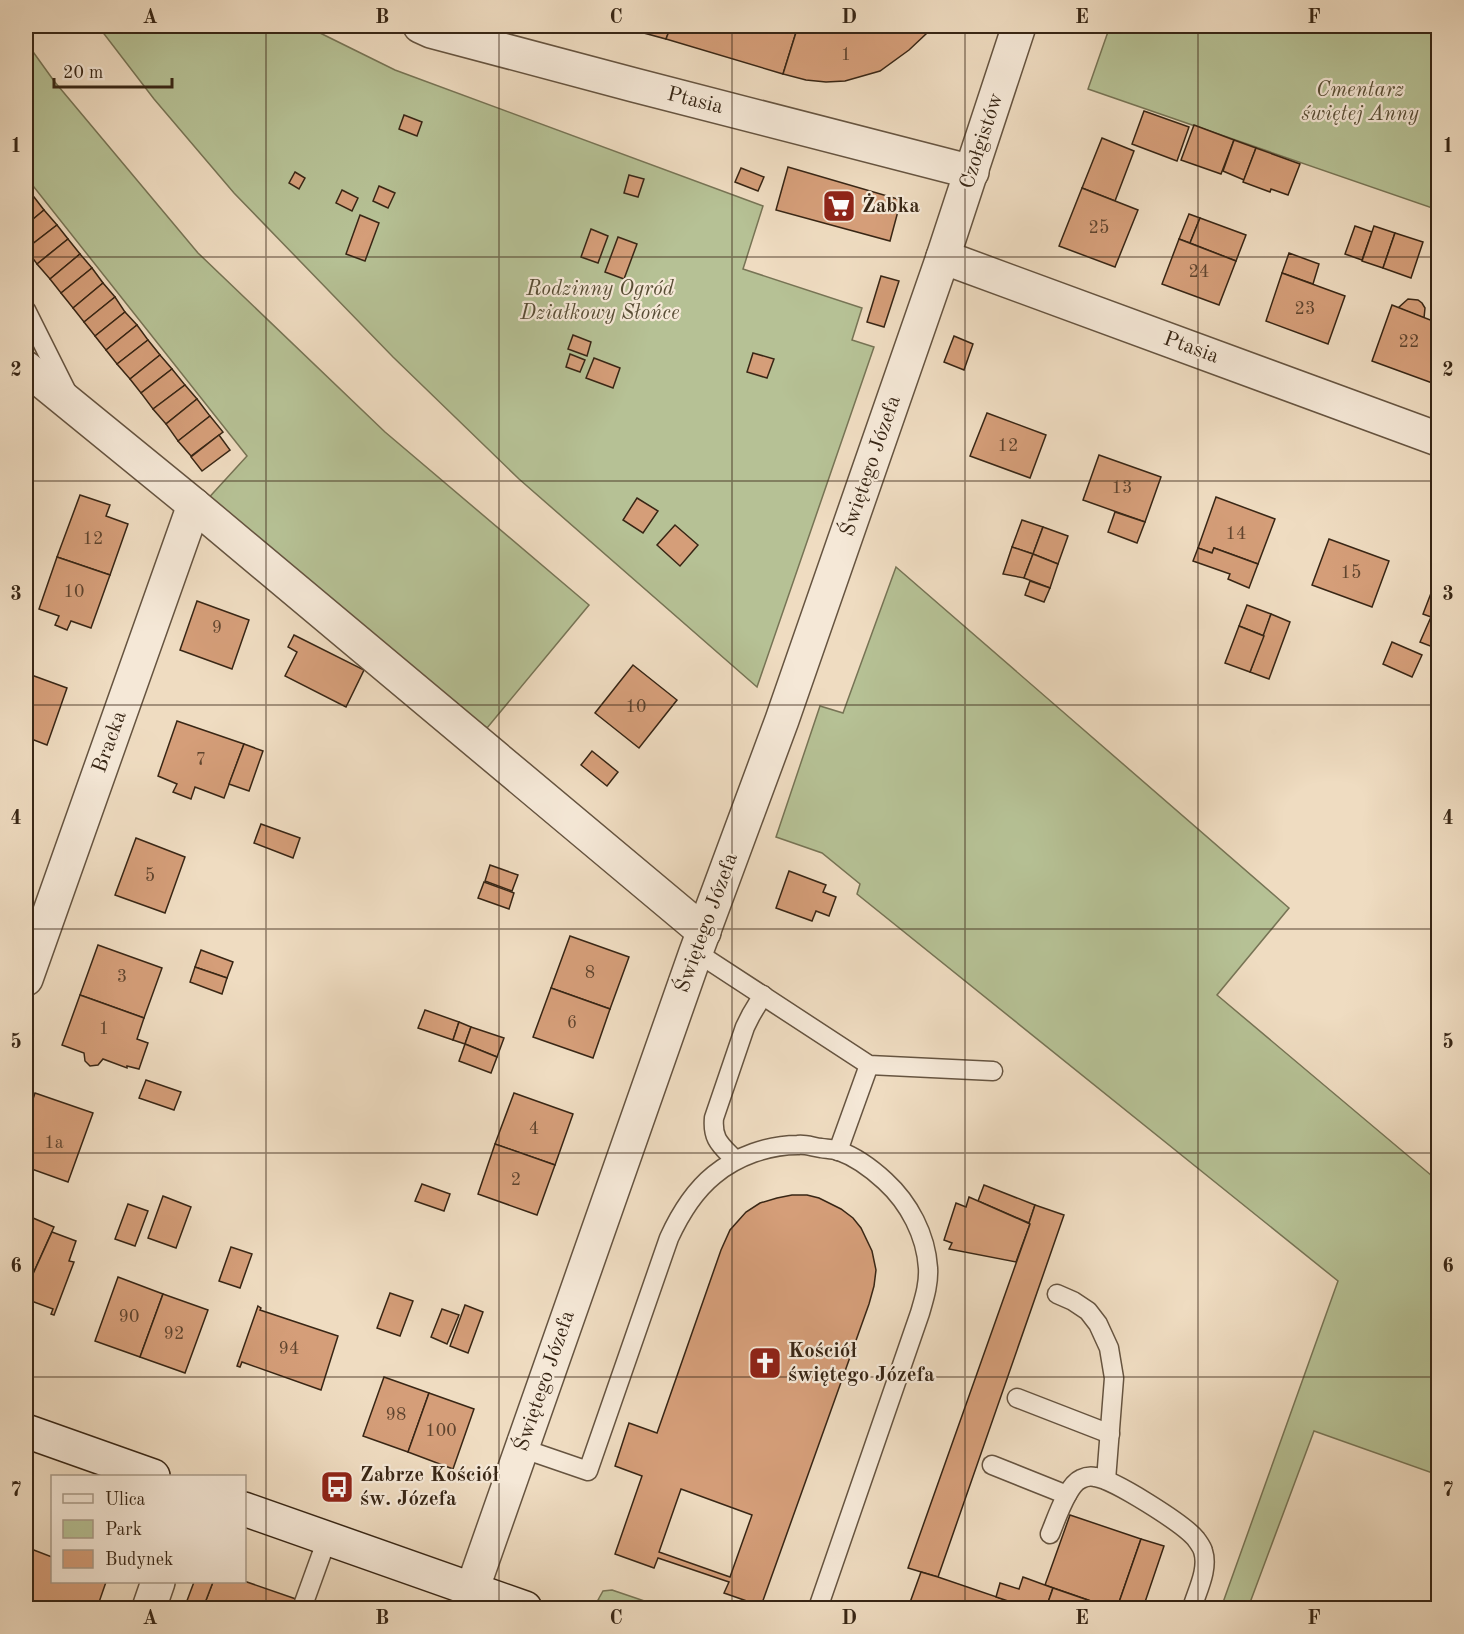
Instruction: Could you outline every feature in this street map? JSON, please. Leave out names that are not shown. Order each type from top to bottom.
[{"type":"street","name":"Ptasia","points":[[420,26],[431,31],[633,85],[972,172]]},
{"type":"street","name":"Czołgistów","points":[[943,257],[1019,26]]},
{"type":"street","name":"Ptasia","points":[[943,257],[1438,439]]},
{"type":"street","name":"Świętego Józefa","points":[[472,1590],[700,942],[782,720],[943,257]]},
{"type":"street","points":[[26,368],[194,505],[700,942]]},
{"type":"street","name":"Bracka","points":[[26,979],[194,505]]},
{"type":"street","points":[[26,1431],[150,1475]]},
{"type":"street","points":[[246,1510],[512,1606]]},
{"type":"street","points":[[149,1608],[157,1583]]},
{"type":"lane","points":[[26,310],[75,407]]},
{"type":"lane","points":[[700,942],[763,995],[869,1065],[993,1071]]},
{"type":"lane","points":[[735,1161],[717,1141],[713,1131],[714,1118],[745,1027],[763,995]]},
{"type":"lane","points":[[838,1151],[869,1065]]},
{"type":"lane","points":[[521,1448],[588,1472],[669,1238],[680,1214],[713,1176],[735,1161],[763,1149],[799,1144],[838,1151],[872,1169],[897,1192],[912,1214],[923,1241],[928,1268],[926,1291],[818,1608]]},
{"type":"lane","points":[[1057,1294],[1088,1311],[1098,1324],[1109,1348],[1114,1378],[1106,1480]]},
{"type":"lane","points":[[1017,1398],[1110,1434]]},
{"type":"lane","points":[[992,1465],[1067,1495]]},
{"type":"lane","points":[[1050,1534],[1074,1483],[1083,1478],[1093,1476],[1128,1491],[1184,1528],[1196,1539],[1203,1550],[1205,1563],[1191,1608]]},
{"type":"lane","points":[[302,1608],[327,1539]]},
{"type":"green space","name":"Rodzinny Ogród Działkowy Słońce","points":[[98,26],[313,26],[312,29],[395,70],[763,206],[743,269],[862,308],[852,340],[874,347],[757,687],[519,479],[393,357],[234,193],[154,99]]},
{"type":"green space","name":"Cmentarz świętej Anny","points":[[1110,26],[1438,26],[1438,210],[1088,89]]},
{"type":"green space","points":[[26,42],[54,81],[198,253],[385,432],[589,605],[487,728],[343,617],[204,503],[247,456],[26,177]]},
{"type":"green space","points":[[896,567],[1289,908],[1217,995],[1438,1181],[1438,1475],[1314,1431],[1248,1608],[1221,1608],[1338,1281],[857,894],[860,884],[822,853],[776,837],[820,706],[843,713]]},
{"type":"green space","points":[[612,1590],[665,1608],[625,1608],[598,1600],[603,1591]]},
{"type":"building","points":[[618,26],[671,26],[666,39]]},
{"type":"building","points":[[671,26],[798,26],[783,74],[666,39]]},
{"type":"building","points":[[798,26],[931,26],[909,50],[880,71],[845,81],[826,82],[783,74]]},
{"type":"building","points":[[1144,111],[1189,127],[1177,161],[1132,144]]},
{"type":"building","points":[[404,115],[422,122],[417,136],[399,129]]},
{"type":"building","points":[[1194,125],[1234,140],[1221,174],[1181,160]]},
{"type":"building","points":[[1102,138],[1134,151],[1115,201],[1082,188]]},
{"type":"building","points":[[1234,140],[1256,148],[1244,180],[1223,171]]},
{"type":"building","points":[[1256,148],[1300,164],[1288,195],[1271,189],[1270,192],[1243,182]]},
{"type":"building","points":[[788,167],[901,200],[890,241],[776,210]]},
{"type":"building","points":[[741,168],[764,177],[758,191],[735,182]]},
{"type":"building","points":[[295,172],[305,178],[299,189],[289,183]]},
{"type":"building","points":[[629,175],[644,179],[638,197],[624,193]]},
{"type":"building","points":[[379,186],[395,193],[388,208],[373,201]]},
{"type":"building","points":[[1082,188],[1138,210],[1115,267],[1059,246]]},
{"type":"building","points":[[342,190],[358,198],[352,211],[336,203]]},
{"type":"building","points":[[34,197],[44,210],[26,225],[26,204]]},
{"type":"building","points":[[44,210],[57,225],[26,249],[26,225]]},
{"type":"building","points":[[1189,214],[1200,218],[1190,243],[1179,239]]},
{"type":"building","points":[[360,215],[379,223],[365,261],[346,254]]},
{"type":"building","points":[[1200,218],[1246,235],[1236,261],[1190,243]]},
{"type":"building","points":[[57,225],[68,239],[37,264],[26,249]]},
{"type":"building","points":[[1355,226],[1372,232],[1362,260],[1345,254]]},
{"type":"building","points":[[1374,226],[1395,233],[1383,268],[1362,261]]},
{"type":"building","points":[[591,229],[608,236],[598,263],[581,257]]},
{"type":"building","points":[[1395,233],[1423,242],[1411,278],[1383,268]]},
{"type":"building","points":[[618,237],[637,244],[624,279],[605,272]]},
{"type":"building","points":[[68,239],[80,254],[50,279],[37,264]]},
{"type":"building","points":[[1179,239],[1236,261],[1219,305],[1162,284]]},
{"type":"building","points":[[1289,253],[1319,264],[1313,284],[1282,273]]},
{"type":"building","points":[[80,254],[92,268],[61,293],[50,279]]},
{"type":"building","points":[[92,268],[103,283],[73,308],[61,293]]},
{"type":"building","points":[[1282,273],[1345,296],[1328,344],[1266,321]]},
{"type":"building","points":[[881,276],[899,281],[884,327],[867,322]]},
{"type":"building","points":[[103,283],[115,297],[84,322],[73,308]]},
{"type":"building","points":[[115,297],[125,312],[95,336],[84,322]]},
{"type":"building","points":[[1408,299],[1422,303],[1425,308],[1424,318],[1398,308]]},
{"type":"building","points":[[1392,305],[1438,323],[1438,375],[1435,384],[1372,361]]},
{"type":"building","points":[[125,312],[137,325],[106,350],[95,336]]},
{"type":"building","points":[[137,325],[148,340],[117,364],[106,350]]},
{"type":"building","points":[[573,335],[591,342],[587,356],[568,349]]},
{"type":"building","points":[[954,336],[973,344],[964,370],[944,362]]},
{"type":"building","points":[[148,340],[160,355],[130,379],[117,364]]},
{"type":"building","points":[[753,353],[774,359],[767,378],[747,372]]},
{"type":"building","points":[[570,354],[585,360],[580,372],[566,367]]},
{"type":"building","points":[[160,355],[172,369],[141,393],[130,379]]},
{"type":"building","points":[[594,358],[620,368],[613,388],[586,378]]},
{"type":"building","points":[[172,369],[185,385],[153,409],[141,393]]},
{"type":"building","points":[[185,385],[197,399],[166,424],[153,409]]},
{"type":"building","points":[[197,399],[210,416],[178,441],[166,424]]},
{"type":"building","points":[[987,413],[1046,435],[1030,478],[970,456]]},
{"type":"building","points":[[210,416],[223,432],[191,456],[178,441]]},
{"type":"building","points":[[219,435],[230,450],[202,471],[191,457]]},
{"type":"building","points":[[1099,455],[1161,477],[1145,522],[1083,500]]},
{"type":"building","points":[[80,495],[110,505],[106,516],[128,524],[110,575],[57,557]]},
{"type":"building","points":[[1216,497],[1275,519],[1258,564],[1214,548],[1212,553],[1198,548]]},
{"type":"building","points":[[637,498],[658,511],[643,533],[623,520]]},
{"type":"building","points":[[1115,512],[1145,522],[1137,543],[1108,532]]},
{"type":"building","points":[[1022,520],[1043,527],[1033,554],[1012,547]]},
{"type":"building","points":[[675,525],[698,545],[680,566],[657,545]]},
{"type":"building","points":[[1043,527],[1068,536],[1058,564],[1033,554]]},
{"type":"building","points":[[1329,539],[1389,561],[1372,607],[1312,585]]},
{"type":"building","points":[[1012,547],[1033,554],[1024,578],[1003,574]]},
{"type":"building","points":[[1198,548],[1212,553],[1214,548],[1258,564],[1249,588],[1228,579],[1230,574],[1193,561]]},
{"type":"building","points":[[1033,554],[1058,564],[1050,588],[1024,578]]},
{"type":"building","points":[[57,557],[110,575],[91,628],[71,621],[67,630],[55,625],[59,616],[39,609]]},
{"type":"building","points":[[1030,581],[1050,588],[1044,602],[1025,595]]},
{"type":"building","points":[[1433,588],[1438,590],[1438,649],[1420,642],[1431,617],[1423,614]]},
{"type":"building","points":[[197,601],[249,620],[232,669],[180,650]]},
{"type":"building","points":[[1247,605],[1271,614],[1264,636],[1239,626]]},
{"type":"building","points":[[1271,614],[1290,622],[1269,679],[1250,672]]},
{"type":"building","points":[[1239,626],[1264,636],[1250,672],[1225,663]]},
{"type":"building","points":[[294,635],[364,670],[346,707],[285,676],[297,652],[288,647]]},
{"type":"building","points":[[1392,642],[1422,655],[1412,677],[1383,664]]},
{"type":"building","points":[[633,665],[677,700],[639,748],[595,713]]},
{"type":"building","points":[[26,673],[67,688],[47,745],[26,737]]},
{"type":"building","points":[[177,721],[244,744],[224,798],[195,787],[191,799],[173,792],[177,784],[158,776]]},
{"type":"building","points":[[244,744],[263,751],[249,791],[229,784]]},
{"type":"building","points":[[592,751],[618,772],[607,786],[581,765]]},
{"type":"building","points":[[261,824],[300,838],[293,858],[254,843]]},
{"type":"building","points":[[136,838],[185,857],[165,913],[115,895]]},
{"type":"building","points":[[490,865],[518,875],[512,891],[485,881]]},
{"type":"building","points":[[789,871],[826,885],[823,892],[836,897],[829,916],[816,911],[812,921],[776,908]]},
{"type":"building","points":[[484,882],[514,893],[509,909],[478,898]]},
{"type":"building","points":[[570,936],[629,957],[610,1009],[551,988]]},
{"type":"building","points":[[98,945],[162,968],[144,1018],[80,995]]},
{"type":"building","points":[[201,950],[233,962],[227,978],[195,967]]},
{"type":"building","points":[[195,967],[227,978],[222,994],[190,982]]},
{"type":"building","points":[[551,988],[610,1009],[593,1058],[533,1037]]},
{"type":"building","points":[[80,995],[144,1018],[137,1039],[148,1043],[139,1069],[127,1066],[127,1068],[103,1059],[98,1065],[90,1066],[85,1061],[84,1053],[62,1045]]},
{"type":"building","points":[[425,1010],[459,1022],[453,1040],[418,1028]]},
{"type":"building","points":[[459,1022],[471,1027],[465,1044],[453,1040]]},
{"type":"building","points":[[471,1027],[504,1038],[497,1057],[465,1044]]},
{"type":"building","points":[[465,1044],[497,1057],[491,1073],[459,1061]]},
{"type":"building","points":[[146,1080],[181,1092],[174,1110],[139,1098]]},
{"type":"building","points":[[35,1093],[93,1113],[68,1182],[26,1167],[26,1120]]},
{"type":"building","points":[[514,1093],[573,1114],[555,1165],[495,1144]]},
{"type":"building","points":[[495,1144],[555,1165],[537,1215],[478,1194]]},
{"type":"building","points":[[422,1184],[450,1194],[444,1211],[415,1201]]},
{"type":"building","points":[[984,1185],[1035,1205],[1029,1223],[978,1201]]},
{"type":"building","name":"Kościół świętego Józefa","points":[[807,1195],[841,1209],[861,1228],[872,1251],[876,1270],[869,1304],[761,1606],[724,1593],[729,1582],[658,1558],[654,1568],[615,1554],[642,1476],[615,1466],[629,1423],[657,1433],[730,1230],[746,1212],[760,1203],[777,1198]],"holes":[[[681,1489],[752,1515],[730,1577],[659,1552]]]},
{"type":"building","points":[[163,1196],[191,1207],[176,1248],[148,1238]]},
{"type":"building","points":[[969,1197],[1030,1224],[1016,1262],[949,1249],[952,1243],[944,1240],[956,1203],[966,1207]]},
{"type":"building","points":[[128,1204],[148,1211],[135,1246],[115,1239]]},
{"type":"building","points":[[1035,1205],[1064,1215],[938,1577],[908,1568],[1030,1224]]},
{"type":"building","points":[[26,1215],[54,1227],[28,1285],[26,1285]]},
{"type":"building","points":[[52,1232],[76,1241],[69,1261],[74,1262],[54,1315],[51,1314],[53,1309],[26,1299],[28,1285]]},
{"type":"building","points":[[231,1247],[252,1254],[240,1288],[219,1281]]},
{"type":"building","points":[[118,1277],[163,1294],[140,1357],[95,1341]]},
{"type":"building","points":[[390,1293],[413,1301],[400,1336],[377,1328]]},
{"type":"building","points":[[163,1294],[208,1310],[185,1373],[140,1357]]},
{"type":"building","points":[[465,1305],[483,1312],[468,1353],[450,1346]]},
{"type":"building","points":[[258,1306],[260,1310],[338,1336],[321,1390],[242,1362],[240,1367],[237,1366]]},
{"type":"building","points":[[442,1309],[459,1315],[447,1344],[431,1337]]},
{"type":"building","points":[[384,1377],[429,1393],[408,1452],[363,1436]]},
{"type":"building","points":[[429,1393],[474,1409],[453,1469],[408,1452]]},
{"type":"building","points":[[1070,1515],[1141,1539],[1117,1608],[1111,1608],[1045,1585]]},
{"type":"building","points":[[1141,1539],[1164,1546],[1143,1608],[1117,1608]]},
{"type":"building","points":[[26,1547],[51,1557],[51,1583],[106,1583],[97,1608],[26,1608]]},
{"type":"building","points":[[921,1572],[938,1577],[1029,1608],[908,1608]]},
{"type":"building","points":[[1023,1577],[1053,1588],[1046,1608],[1029,1608],[996,1597],[1000,1583],[1019,1589]]},
{"type":"building","points":[[246,1582],[296,1599],[293,1608],[203,1608],[213,1583]]},
{"type":"building","points":[[194,1583],[213,1583],[203,1608],[185,1606]]},
{"type":"building","points":[[1053,1588],[1111,1608],[1046,1608]]},
{"type":"place","name":"Żabka","points":[[839,206]]},
{"type":"place","name":"Kościół świętego Józefa","points":[[765,1363]]},
{"type":"place","name":"Zabrze Kościół św. Józefa","points":[[337,1487]]}]
